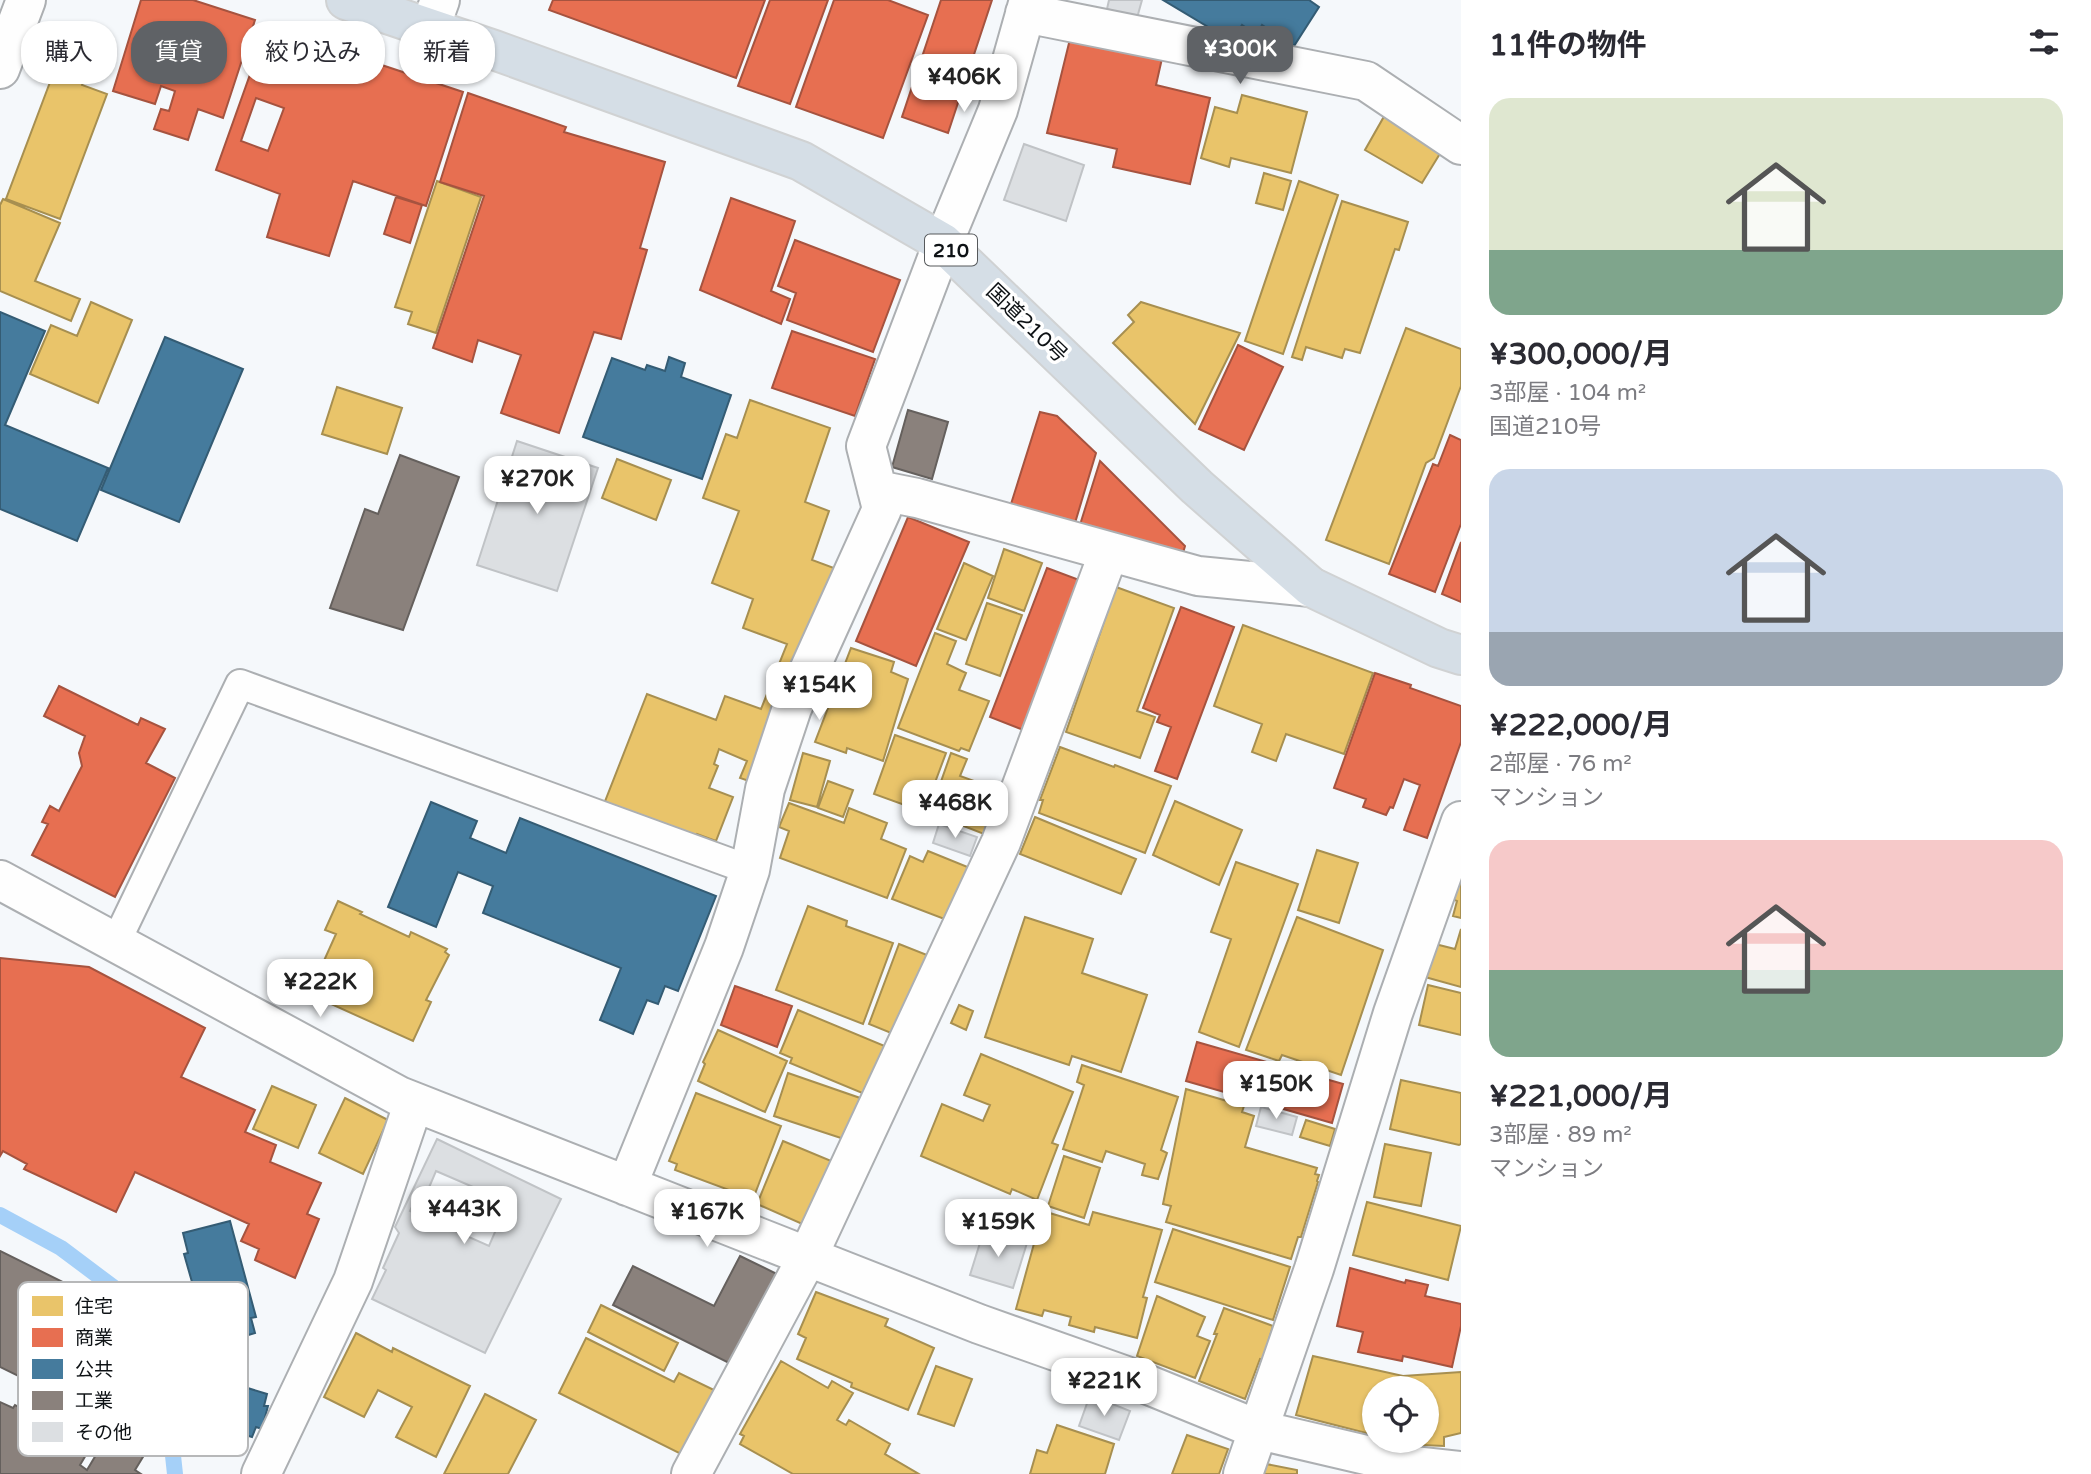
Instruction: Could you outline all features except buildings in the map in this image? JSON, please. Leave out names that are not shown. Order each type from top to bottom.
[{"type":"highway","name":"国道210号","points":[[346,0],[435,14],[801,161],[943,243],[1197,487],[1311,587],[1439,648],[1461,655]]},
{"type":"street","points":[[0,69],[26,0]]},
{"type":"street","points":[[627,1186],[724,947],[750,870],[765,789],[788,720],[881,509],[866,446],[943,243],[998,110],[1027,6],[1366,81],[1461,145]]},
{"type":"street","points":[[877,490],[917,498],[1198,576],[1311,587]]},
{"type":"street","points":[[691,1474],[808,1256],[1001,842],[1109,552]]},
{"type":"street","points":[[1243,1474],[1314,1269],[1393,1013],[1461,821]]},
{"type":"street","points":[[0,880],[399,1096],[979,1324],[1129,1377],[1259,1430],[1413,1466],[1461,1471]]},
{"type":"street","points":[[261,1474],[353,1280],[414,1102]]},
{"type":"lane","points":[[116,942],[240,684],[750,870]]},
{"type":"waterway","points":[[0,1215],[61,1248],[106,1282]]},
{"type":"waterway","points":[[173,1456],[175,1474]]}]
